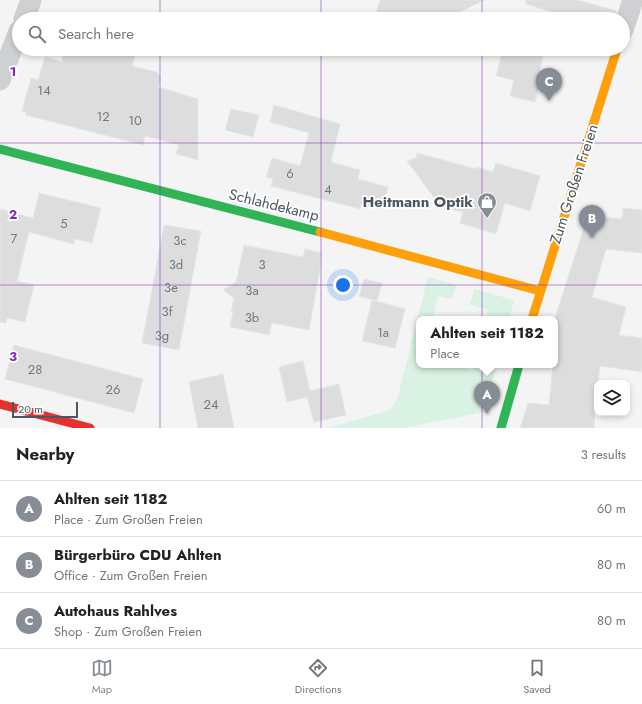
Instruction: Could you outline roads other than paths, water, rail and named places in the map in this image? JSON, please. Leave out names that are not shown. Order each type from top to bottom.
[{"type":"street","points":[[27,12],[31,0]]},
{"type":"street","points":[[629,12],[633,0]]},
{"type":"street","points":[[0,80],[12,49]]},
{"type":"street","name":"Zum Großen Freien","points":[[533,316],[615,56]]},
{"type":"street","name":"Schlahdekamp","points":[[0,149],[408,254],[540,291]]},
{"type":"street","points":[[501,428],[518,368]]},
{"type":"street","points":[[0,404],[90,428]]},
{"type":"place","name":"Autohaus Rahlves","points":[[549,101]]},
{"type":"place","name":"Heitmann Optik","points":[[487,219]]},
{"type":"place","name":"Bürgerbüro CDU Ahlten","points":[[592,238]]},
{"type":"place","name":"Ahlten seit 1182","points":[[487,414]]}]
